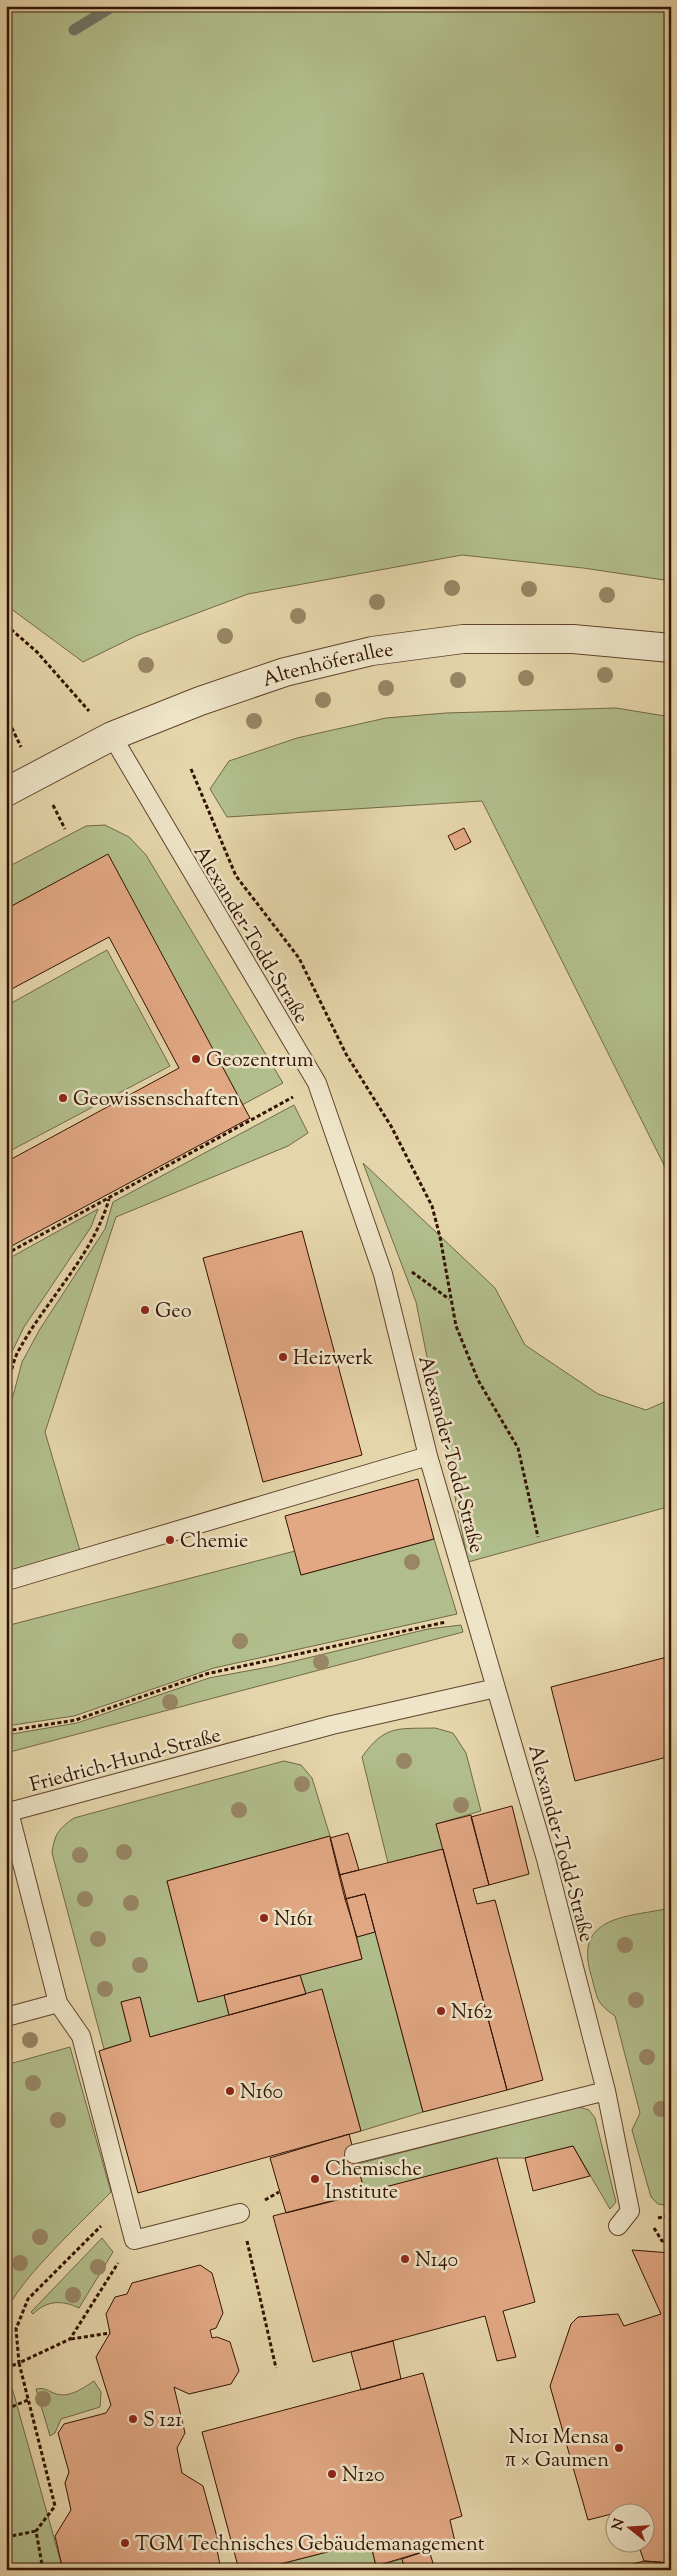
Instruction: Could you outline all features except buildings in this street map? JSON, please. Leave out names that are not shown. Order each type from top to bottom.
[{"type":"street","name":"Altenhöferallee","points":[[6,792],[112,736],[200,701],[285,672],[372,651],[463,640],[573,639],[671,648]]},
{"type":"lane","name":"Alexander-Todd-Straße","points":[[112,736],[318,1083],[383,1274],[428,1456],[556,1896],[606,2091],[630,2210],[618,2226]]},
{"type":"lane","points":[[10,1580],[428,1456]]},
{"type":"lane","name":"Friedrich-Hund-Straße","points":[[58,2003],[10,1812],[332,1725],[496,1688]]},
{"type":"lane","points":[[6,2018],[58,2003],[81,2036],[134,2240],[240,2212]]},
{"type":"lane","points":[[354,2154],[606,2091]]},
{"type":"path","points":[[6,625],[37,652],[71,690]]},
{"type":"path","points":[[191,769],[236,876],[299,958],[346,1054],[392,1126],[432,1206],[440,1237],[456,1326],[478,1380],[518,1448],[538,1537]]},
{"type":"path","points":[[6,1254],[318,1083]]},
{"type":"path","points":[[6,1388],[19,1349],[80,1259],[104,1216],[109,1198]]},
{"type":"path","points":[[6,1731],[76,1720],[206,1674],[474,1617]]},
{"type":"path","points":[[6,2537],[36,2531],[55,2506],[19,2363],[16,2329],[28,2299],[124,2203]]},
{"type":"path","points":[[240,2212],[276,2368]]},
{"type":"path","points":[[650,2221],[662,2241],[671,2239]]},
{"type":"path","points":[[70,2339],[134,2240]]},
{"type":"path","points":[[6,2368],[70,2339],[110,2333]]},
{"type":"path","points":[[6,2409],[28,2400]]},
{"type":"path","points":[[36,2531],[43,2570]]},
{"type":"green space","points":[[6,6],[671,6],[671,581],[583,568],[462,555],[248,594],[136,636],[83,662],[6,605]]},
{"type":"green space","points":[[616,708],[671,717],[671,1179],[482,801],[227,817],[210,789],[229,761],[297,738],[386,718],[446,713]]},
{"type":"green space","points":[[105,825],[129,837],[146,855],[283,1083],[242,1105],[108,855],[6,909],[6,868],[86,826]]},
{"type":"green space","points":[[107,950],[170,1066],[6,1153],[6,1006]]},
{"type":"green space","points":[[294,1105],[308,1133],[288,1146],[116,1217],[45,1432],[80,1551],[6,1573],[6,1444],[9,1411],[22,1362],[40,1329],[105,1229],[113,1202]]},
{"type":"green space","points":[[363,1163],[495,1288],[525,1345],[598,1394],[646,1410],[671,1399],[671,1506],[468,1562],[416,1302]]},
{"type":"green space","points":[[98,1209],[91,1227],[24,1327],[6,1364],[6,1260]]},
{"type":"green space","points":[[434,1539],[457,1614],[214,1668],[74,1716],[6,1726],[6,1626],[295,1551],[301,1575]]},
{"type":"green space","points":[[461,1625],[463,1632],[6,1753],[6,1735],[77,1723],[209,1678],[274,1666],[428,1629]]},
{"type":"green space","points":[[435,1728],[453,1733],[466,1753],[481,1811],[436,1824],[443,1849],[388,1863],[362,1757],[378,1739],[394,1730]]},
{"type":"green space","points":[[284,1761],[301,1765],[312,1778],[330,1836],[167,1881],[198,2002],[224,1995],[229,2015],[150,2037],[140,1997],[121,2002],[131,2041],[104,2049],[52,1853],[58,1832],[74,1818]]},
{"type":"green space","points":[[671,1908],[670,2206],[658,2204],[651,2197],[632,2130],[640,2113],[615,2016],[600,2003],[596,1995],[588,1955],[590,1940],[597,1930],[608,1922],[622,1917]]},
{"type":"green space","points":[[375,1932],[423,2112],[361,2131],[322,1990],[306,1994],[300,1975],[362,1959],[357,1937]]},
{"type":"green space","points":[[70,2047],[111,2192],[37,2268],[12,2300],[6,2313],[6,2065]]},
{"type":"green space","points":[[579,2107],[589,2110],[595,2118],[616,2202],[610,2209],[573,2146],[525,2158],[497,2158],[365,2193],[357,2164]]},
{"type":"green space","points":[[102,2238],[113,2252],[79,2308],[55,2303],[38,2309],[33,2314],[31,2312]]},
{"type":"green space","points":[[6,2366],[63,2570],[6,2570]]},
{"type":"green space","points":[[94,2381],[101,2392],[100,2407],[61,2419],[55,2433],[50,2436],[36,2389],[44,2389],[56,2394],[66,2395],[76,2392]]},
{"type":"green space","points":[[370,2541],[376,2566],[402,2559],[405,2570],[257,2570]]},
{"type":"waterway","points":[[74,30],[113,6]]},
{"type":"place","name":"Geozentrum","points":[[196,1059]]},
{"type":"place","name":"Geowissenschaften","points":[[63,1098]]},
{"type":"place","name":"Geo","points":[[145,1310]]},
{"type":"place","name":"Heizwerk","points":[[283,1357]]},
{"type":"place","name":"Chemie","points":[[170,1540]]},
{"type":"place","name":"N161","points":[[264,1918]]},
{"type":"place","name":"N162","points":[[441,2011]]},
{"type":"place","name":"N160","points":[[230,2091]]},
{"type":"place","name":"Chemische Institute","points":[[315,2179]]},
{"type":"place","name":"N140","points":[[405,2259]]},
{"type":"place","name":"S 121","points":[[133,2419]]},
{"type":"place","name":"N101 Mensa π × Gaumen","points":[[619,2448]]},
{"type":"place","name":"N120","points":[[332,2474]]},
{"type":"place","name":"TGM Technisches Gebäudemanagement","points":[[125,2543]]}]
